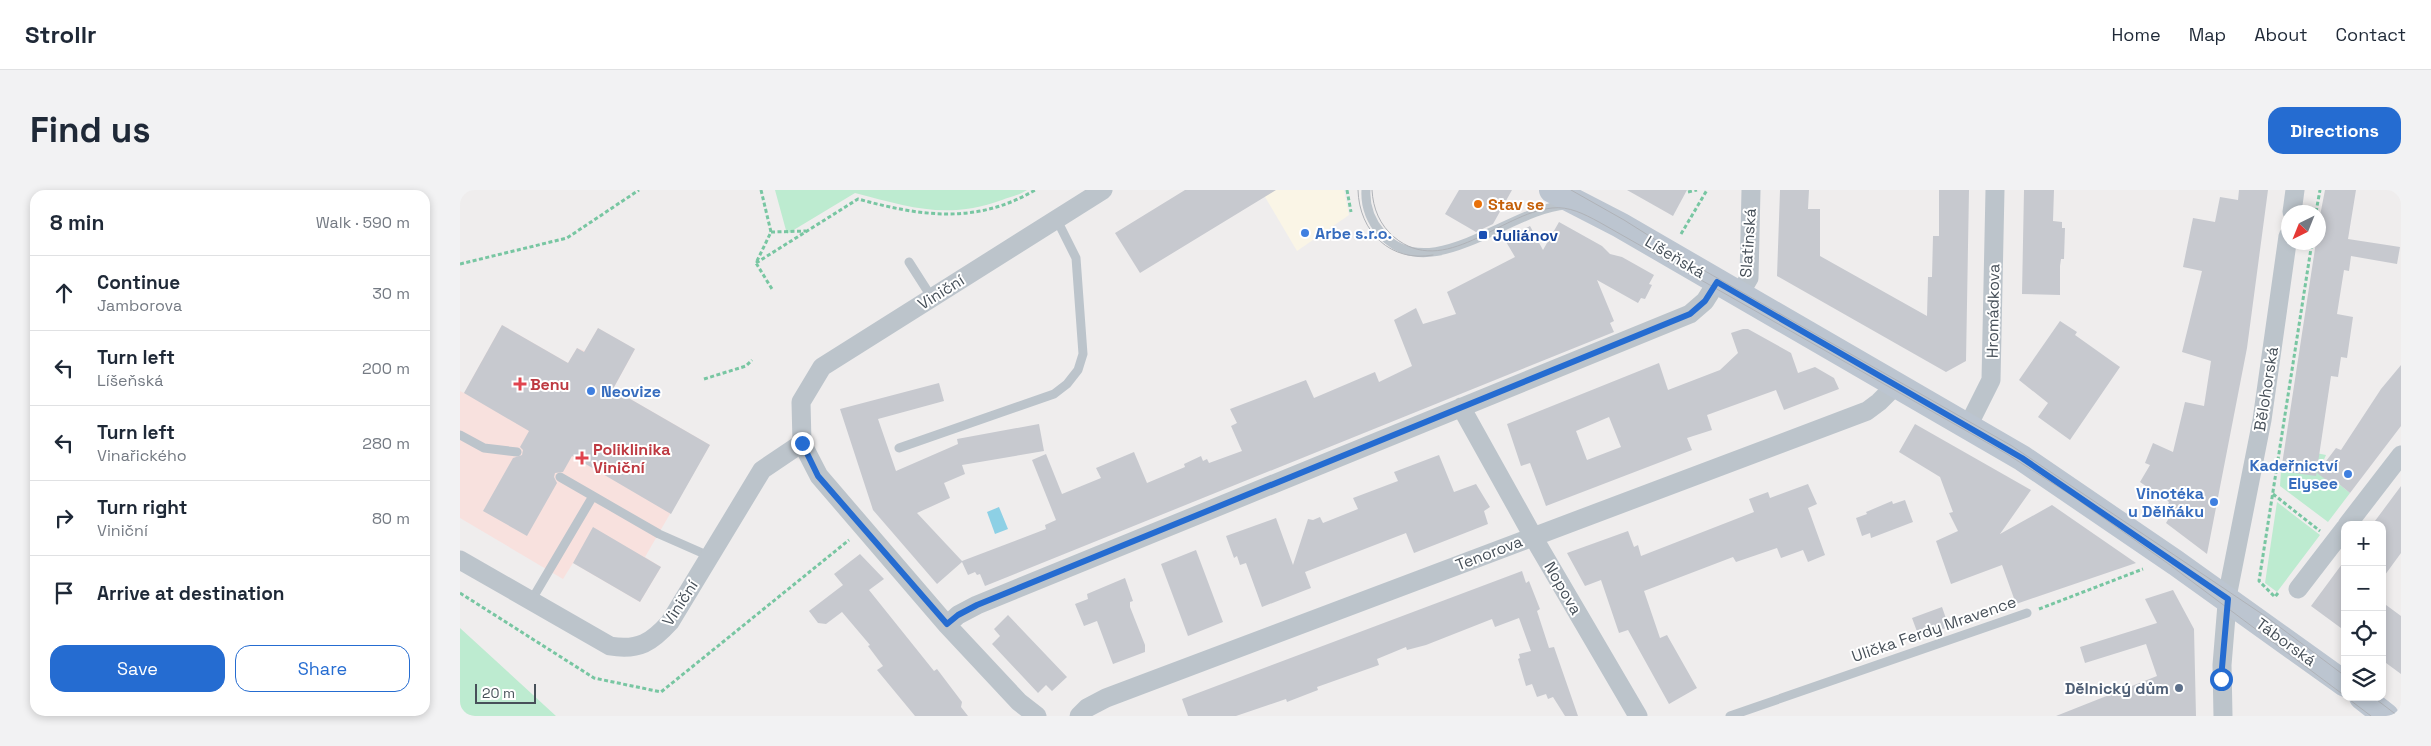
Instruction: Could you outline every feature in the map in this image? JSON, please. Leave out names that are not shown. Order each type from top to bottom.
[{"type":"street","name":"Viniční","points":[[1037,716],[1019,702],[947,624],[818,476],[802,443],[801,402],[822,367],[1103,190]]},
{"type":"street","name":"Líšeňská","points":[[1552,190],[1968,426],[2075,492],[2228,599]]},
{"type":"street","name":"Slatinská","points":[[947,624],[958,615],[977,605],[1690,314],[1705,301],[1749,278],[1751,190]]},
{"type":"street","name":"Hromádkova","points":[[1968,426],[1991,380],[1995,190]]},
{"type":"street","points":[[2293,205],[2295,190]]},
{"type":"street","name":"Bělohorská","points":[[2223,716],[2222,664],[2228,599],[2262,420],[2286,250]]},
{"type":"street","name":"Tenorova","points":[[1078,716],[1087,708],[1106,698],[1867,411],[1896,385]]},
{"type":"street","name":"Nopova","points":[[1461,407],[1532,536],[1638,716]]},
{"type":"street","name":"Viniční","points":[[460,560],[610,646],[624,648],[637,646],[654,640],[670,622],[762,470],[802,443]]},
{"type":"street","points":[[2350,521],[2401,454]]},
{"type":"street","points":[[2298,589],[2341,533]]},
{"type":"street","name":"Táborská","points":[[2228,599],[2341,681]]},
{"type":"street","points":[[2367,701],[2386,716]]},
{"type":"lane","points":[[1366,190],[1369,213],[1384,237],[1398,247],[1420,253],[1441,252],[1528,214],[1553,206],[1581,205]]},
{"type":"lane","points":[[899,448],[1054,394],[1067,384],[1078,370],[1083,354],[1076,258],[1057,220]]},
{"type":"lane","points":[[909,262],[932,298]]},
{"type":"lane","points":[[460,435],[484,448],[517,452]]},
{"type":"lane","points":[[560,477],[658,534],[709,556]]},
{"type":"lane","points":[[531,601],[593,496]]},
{"type":"lane","name":"Ulička Ferdy Mravence","points":[[1730,716],[2027,613]]},
{"type":"path","points":[[460,264],[567,238],[639,190]]},
{"type":"path","points":[[756,263],[771,232],[761,190]]},
{"type":"path","points":[[756,263],[858,199],[892,208],[952,216],[987,210],[1035,190]]},
{"type":"path","points":[[1346,190],[1351,212]]},
{"type":"path","points":[[1688,192],[1697,190]]},
{"type":"path","points":[[1678,239],[1707,190]]},
{"type":"path","points":[[2317,205],[2320,190]]},
{"type":"path","points":[[771,232],[807,231]]},
{"type":"path","points":[[2274,597],[2259,581],[2311,250]]},
{"type":"path","points":[[756,263],[772,289]]},
{"type":"path","points":[[704,379],[746,366],[752,360]]},
{"type":"path","points":[[2274,494],[2325,535]]},
{"type":"path","name":"Ulička Ferdy Mravence","points":[[2027,613],[2147,568]]},
{"type":"shaded area","name":"Arbe s.r.o.","points":[[1261,190],[1344,190],[1349,215],[1297,251]]},
{"type":"shaded area","name":"Poliklinika Viniční","points":[[502,325],[568,363],[577,348],[585,351],[598,328],[635,349],[613,389],[710,445],[645,557],[661,567],[640,602],[573,563],[563,579],[460,518],[460,391],[464,393]]},
{"type":"green space","points":[[775,190],[1027,190],[1015,196],[982,206],[946,210],[911,207],[855,193],[787,234]]},
{"type":"green space","points":[[2316,453],[2326,455],[2322,464],[2335,474],[2329,482],[2336,488],[2339,484],[2350,493],[2328,522],[2280,486],[2281,471]]},
{"type":"green space","points":[[2277,502],[2320,535],[2277,592],[2265,583]]},
{"type":"green space","points":[[460,628],[556,716],[460,716]]},
{"type":"water","points":[[999,507],[1008,529],[995,534],[987,512]]},
{"type":"building","points":[[1185,190],[1276,190],[1140,273],[1115,233]]},
{"type":"building","name":"Stav se","points":[[1459,190],[1512,190],[1493,224],[1476,232],[1445,214]]},
{"type":"building","points":[[1627,190],[1687,190],[1673,216]]},
{"type":"building","points":[[1780,190],[1809,190],[1808,209],[1820,209],[1820,256],[1927,316],[1928,277],[1932,277],[1933,236],[1939,236],[1939,190],[1969,190],[1966,361],[1946,372],[1777,276]]},
{"type":"building","points":[[2024,190],[2054,190],[2053,221],[2062,222],[2062,228],[2065,228],[2064,259],[2061,259],[2060,266],[2060,295],[2022,294]]},
{"type":"building","points":[[2239,190],[2268,190],[2247,348],[2207,554],[2166,523],[2173,511],[2166,509],[2169,502],[2140,482],[2150,465],[2145,463],[2153,443],[2173,452],[2185,402],[2204,406],[2211,361],[2182,352],[2202,271],[2183,267],[2193,218],[2215,222],[2220,197],[2238,200]]},
{"type":"building","points":[[2325,190],[2356,190],[2348,239],[2400,247],[2397,264],[2351,256],[2349,271],[2344,270],[2337,314],[2353,317],[2347,358],[2341,357],[2338,377],[2331,376],[2316,476],[2281,471],[2315,250],[2326,250],[2326,205],[2322,205]]},
{"type":"building","points":[[1559,222],[1602,246],[1610,254],[1622,257],[1654,275],[1649,284],[1652,285],[1645,299],[1641,298],[1638,303],[1597,280],[1614,321],[1610,323],[1614,332],[985,586],[980,574],[977,575],[975,572],[968,575],[962,562],[937,584],[873,510],[840,409],[939,383],[944,401],[878,419],[896,471],[958,444],[957,439],[1039,424],[1044,451],[962,465],[965,474],[944,483],[950,498],[917,513],[962,561],[1046,529],[1045,525],[1056,520],[1032,460],[1046,454],[1062,494],[1101,478],[1096,468],[1134,452],[1147,483],[1185,467],[1184,464],[1201,456],[1203,461],[1207,459],[1209,463],[1242,451],[1231,426],[1237,423],[1230,409],[1306,380],[1314,398],[1375,372],[1379,382],[1412,366],[1394,320],[1416,308],[1423,324],[1456,314],[1447,292],[1515,257],[1505,240],[1530,226],[1543,250]]},
{"type":"building","points":[[2060,321],[2077,332],[2075,335],[2120,367],[2070,440],[2038,417],[2048,403],[2019,380]]},
{"type":"building","points":[[502,325],[568,363],[577,348],[584,352],[598,328],[635,349],[613,389],[710,445],[671,514],[572,456],[563,472],[555,473],[554,477],[557,483],[527,536],[483,511],[513,458],[522,455],[523,450],[520,447],[529,431],[464,393]]},
{"type":"building","points":[[1748,329],[1791,353],[1798,373],[1815,367],[1834,378],[1839,389],[1784,410],[1776,390],[1707,415],[1712,430],[1687,438],[1692,450],[1546,506],[1530,463],[1521,466],[1507,424],[1659,363],[1668,390],[1720,370],[1738,353],[1731,333]],"holes":[[[1609,417],[1621,447],[1587,460],[1576,431]]]},
{"type":"building","points":[[2401,365],[2401,426],[2350,493],[2339,484],[2337,488],[2317,473],[2336,448],[2341,450],[2381,389]]},
{"type":"building","points":[[1915,424],[2031,490],[2000,534],[2052,505],[2136,563],[2016,604],[2002,565],[1951,584],[1936,541],[1958,531],[1949,513],[1953,512],[1940,477],[1899,452]]},
{"type":"building","points":[[1439,455],[1454,492],[1476,484],[1490,507],[1484,511],[1488,524],[1414,553],[1406,533],[1305,572],[1311,588],[1262,607],[1246,563],[1240,565],[1237,556],[1234,558],[1226,536],[1276,518],[1293,565],[1308,519],[1313,520],[1320,517],[1323,523],[1358,509],[1353,498],[1398,481],[1394,472]]},
{"type":"building","points":[[1808,484],[1817,504],[1808,508],[1825,555],[1808,562],[1803,550],[1781,558],[1777,548],[1736,562],[1733,557],[1644,591],[1660,638],[1667,635],[1697,688],[1669,704],[1628,630],[1619,633],[1601,580],[1585,586],[1567,553],[1628,531],[1634,547],[1638,545],[1641,556],[1754,512],[1749,499],[1768,492],[1770,498]]},
{"type":"building","points":[[2401,486],[2401,553],[2386,574],[2386,521],[2375,521]]},
{"type":"building","points":[[1905,500],[1913,522],[1871,538],[1870,533],[1862,536],[1856,518],[1892,501],[1893,504]]},
{"type":"building","points":[[593,527],[661,567],[640,602],[573,563]]},
{"type":"building","points":[[1196,550],[1223,622],[1188,636],[1161,564]]},
{"type":"building","points":[[860,554],[884,579],[869,590],[934,671],[937,669],[962,702],[961,707],[968,716],[915,716],[877,670],[883,666],[868,646],[870,645],[842,612],[826,624],[818,623],[809,611],[843,585],[834,574]]},
{"type":"building","points":[[2341,565],[2341,628],[2311,606]]},
{"type":"building","points":[[1522,571],[1526,583],[1529,581],[1540,609],[1537,611],[1549,648],[1554,647],[1578,716],[1565,716],[1553,697],[1548,699],[1546,694],[1537,697],[1532,684],[1526,686],[1518,659],[1520,658],[1519,654],[1531,651],[1519,618],[1495,627],[1492,619],[1426,645],[1407,650],[1406,647],[1377,659],[1379,665],[1317,687],[1318,690],[1287,702],[1286,699],[1236,716],[1188,716],[1182,699]]},
{"type":"building","points":[[1125,578],[1133,601],[1130,602],[1130,607],[1145,645],[1145,652],[1113,664],[1097,621],[1084,626],[1075,604],[1088,599],[1087,594]]},
{"type":"building","points":[[2173,590],[2194,629],[2196,716],[2056,716],[2157,676],[2146,644],[2085,663],[2080,647],[2157,623],[2145,599]]},
{"type":"building","points":[[2386,605],[2401,616],[2401,674],[2386,663]]},
{"type":"building","points":[[1942,607],[1949,627],[1919,637],[1912,618]]},
{"type":"building","points":[[1008,615],[1067,677],[1052,691],[1046,685],[1038,693],[992,644],[1000,636],[994,629]]},
{"type":"tram line","points":[[1358,190],[1364,219],[1380,241],[1391,249],[1404,254],[1418,256],[1433,255]]},
{"type":"tram line","points":[[1372,190],[1378,216],[1389,232],[1413,248],[1433,251],[1453,248],[1533,212],[1552,208],[1570,209],[1593,219],[2007,454],[2074,497],[2170,565],[2341,693]]},
{"type":"tram line","points":[[1571,190],[1624,220],[1705,271],[2012,446],[2265,616],[2341,673]]},
{"type":"tram line","points":[[2351,701],[2371,716]]},
{"type":"tram line","points":[[2378,701],[2398,716]]},
{"type":"place","name":"Stav se","points":[[1478,204]]},
{"type":"place","name":"Arbe s.r.o.","points":[[1305,233]]},
{"type":"place","name":"Juliánov","points":[[1483,235]]},
{"type":"place","name":"Benu","points":[[520,384]]},
{"type":"place","name":"Neovize","points":[[591,391]]},
{"type":"place","name":"Poliklinika Viniční","points":[[582,458]]},
{"type":"place","name":"Kadeřnictví Elysee","points":[[2348,474]]},
{"type":"place","name":"Vinotéka u Dělňáku","points":[[2214,502]]},
{"type":"place","name":"Dělnický dům","points":[[2179,688]]},
{"type":"route","points":[[802,443],[818,476],[947,624],[958,615],[977,605],[1690,314],[1705,301],[1717,282],[2022,458],[2075,492],[2228,599],[2221,679]]}]
